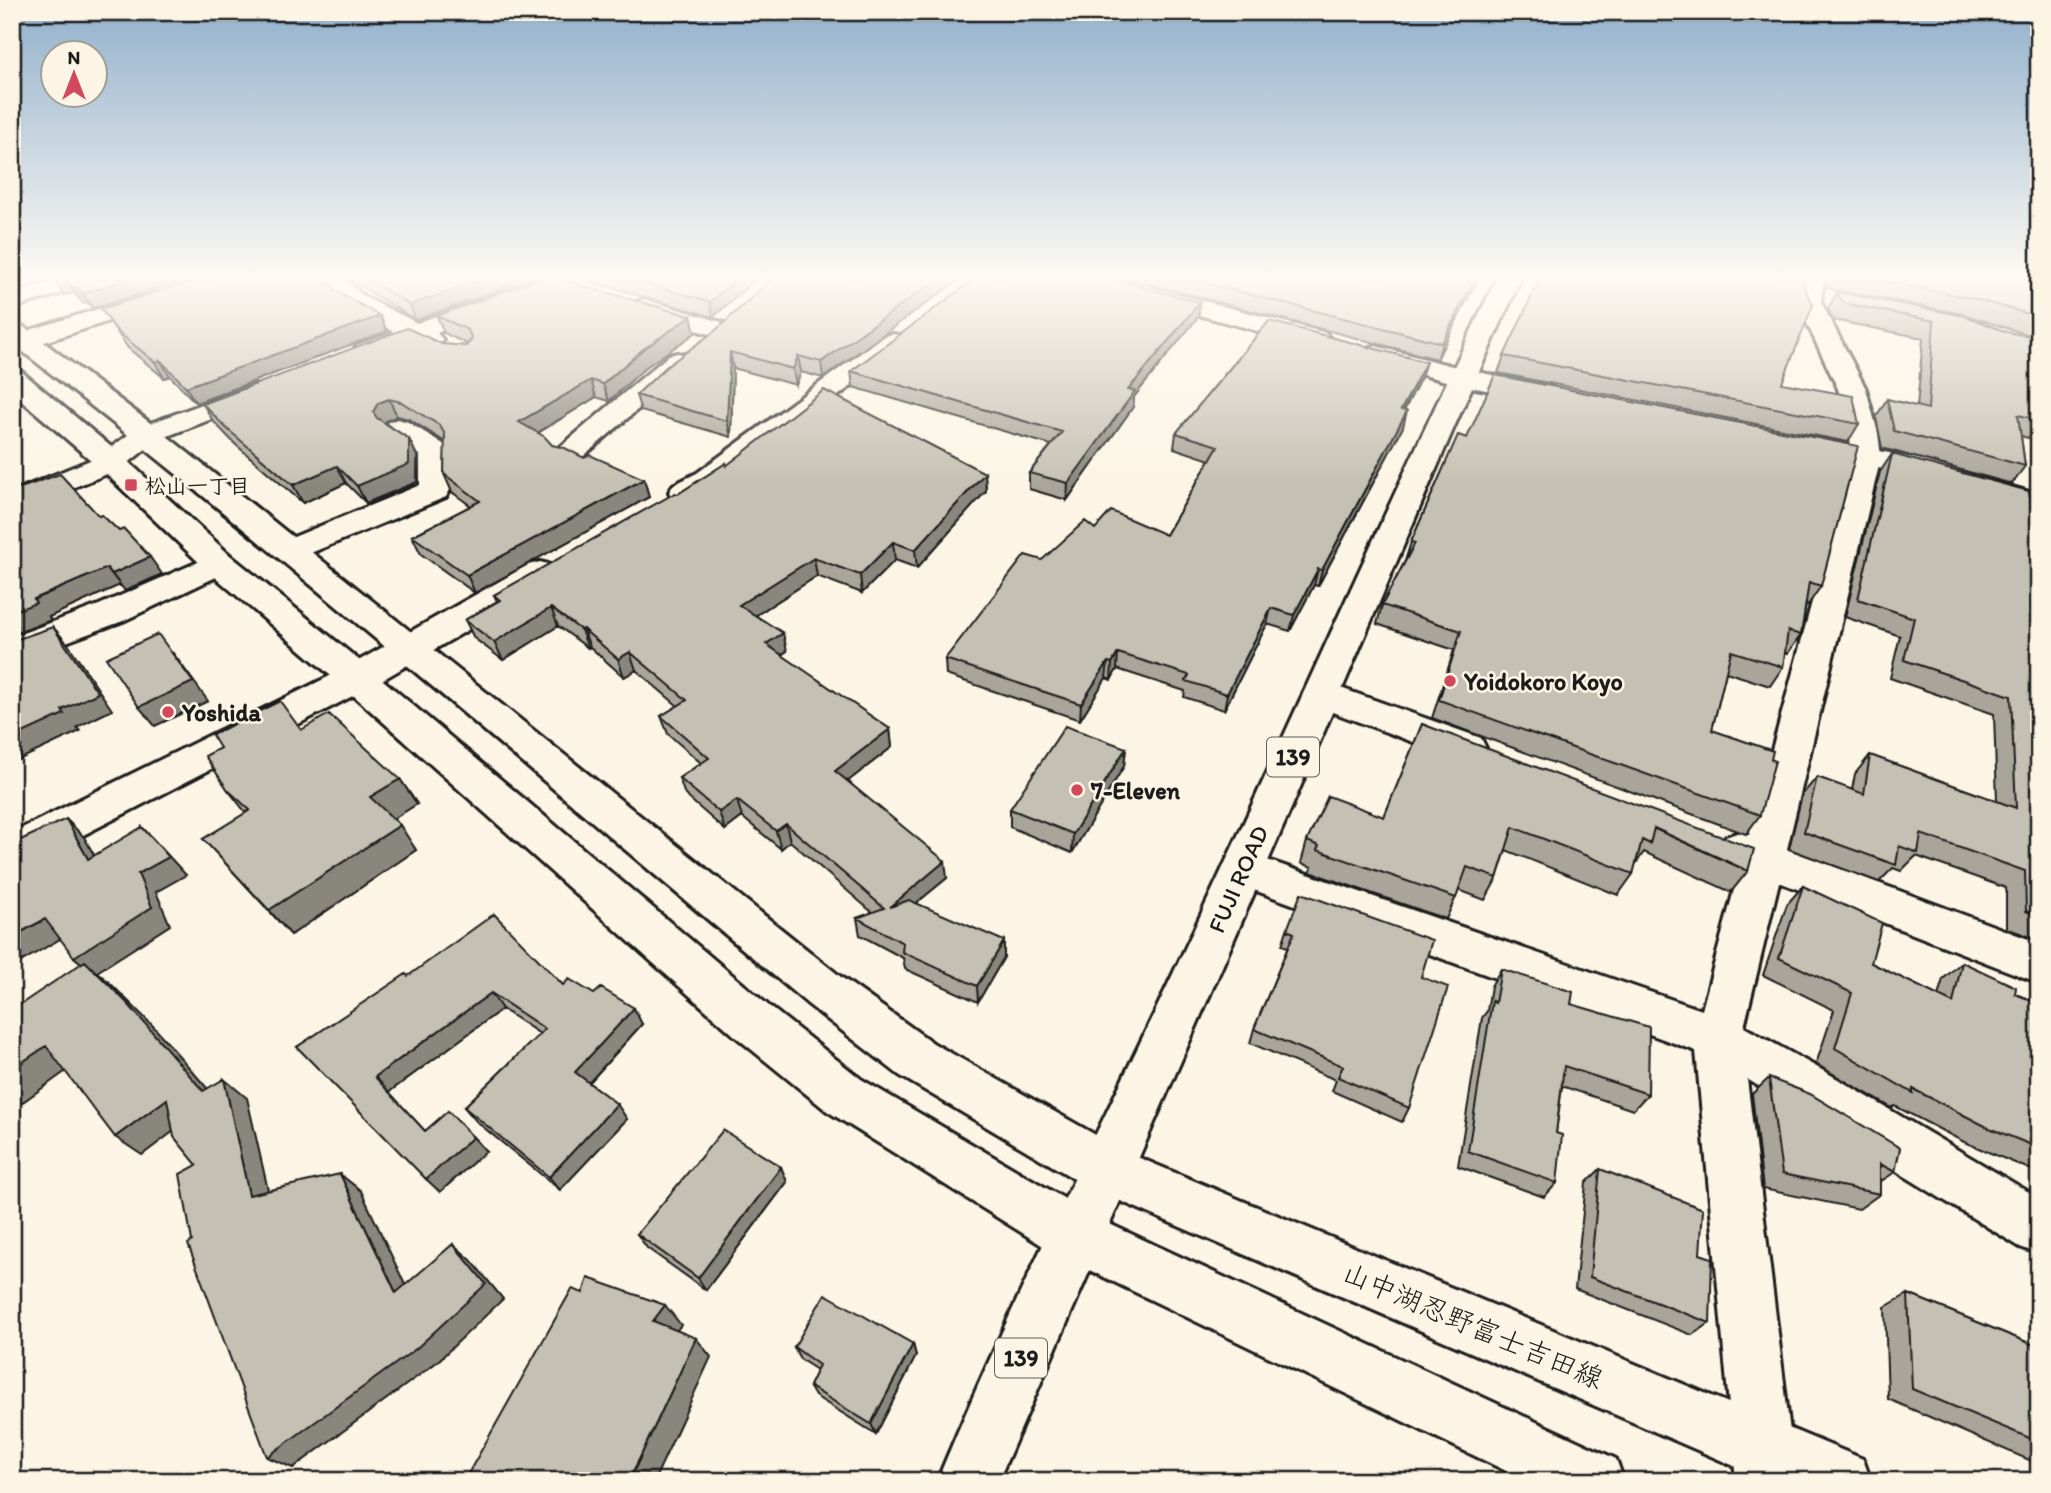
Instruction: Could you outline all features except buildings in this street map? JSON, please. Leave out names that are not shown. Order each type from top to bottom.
[{"type":"main road","name":"山中湖忍野富士吉田線","points":[[35,348],[290,550],[825,991],[906,1052],[1106,1169],[1765,1464],[1841,1481]]},
{"type":"main road","points":[[348,358],[375,348]]},
{"type":"main road","points":[[569,454],[694,348]]},
{"type":"main road","points":[[660,506],[708,479],[886,348]]},
{"type":"main road","points":[[1351,348],[1461,377],[1569,398]]},
{"type":"main road","name":"FUJI ROAD","points":[[967,1481],[1075,1234],[1244,869],[1475,348]]},
{"type":"main road","points":[[1765,1464],[1717,1038],[1866,457],[1864,433],[1852,389],[1832,348]]},
{"type":"main road","points":[[12,378],[111,462],[219,563],[357,678],[752,1021],[844,1095],[1075,1234],[1594,1481]]},
{"type":"main road","points":[[12,503],[111,462],[147,434],[284,382]]},
{"type":"main road","points":[[290,550],[435,490],[435,450],[398,428]]},
{"type":"main road","points":[[1772,438],[1907,465],[2039,505]]},
{"type":"main road","points":[[12,852],[357,678],[564,560]]},
{"type":"main road","points":[[12,650],[111,613],[219,563]]},
{"type":"main road","points":[[1321,694],[1503,762]]},
{"type":"main road","points":[[1711,838],[2039,963]]},
{"type":"main road","points":[[1244,869],[1717,1038],[1814,1091],[2039,1228]]},
{"type":"place","name":"松山一丁目","points":[[131,485]]},
{"type":"place","name":"Yoidokoro Koyo","points":[[1450,681]]},
{"type":"place","name":"Yoshida","points":[[168,712]]},
{"type":"place","name":"7-Eleven","points":[[1077,790]]}]
